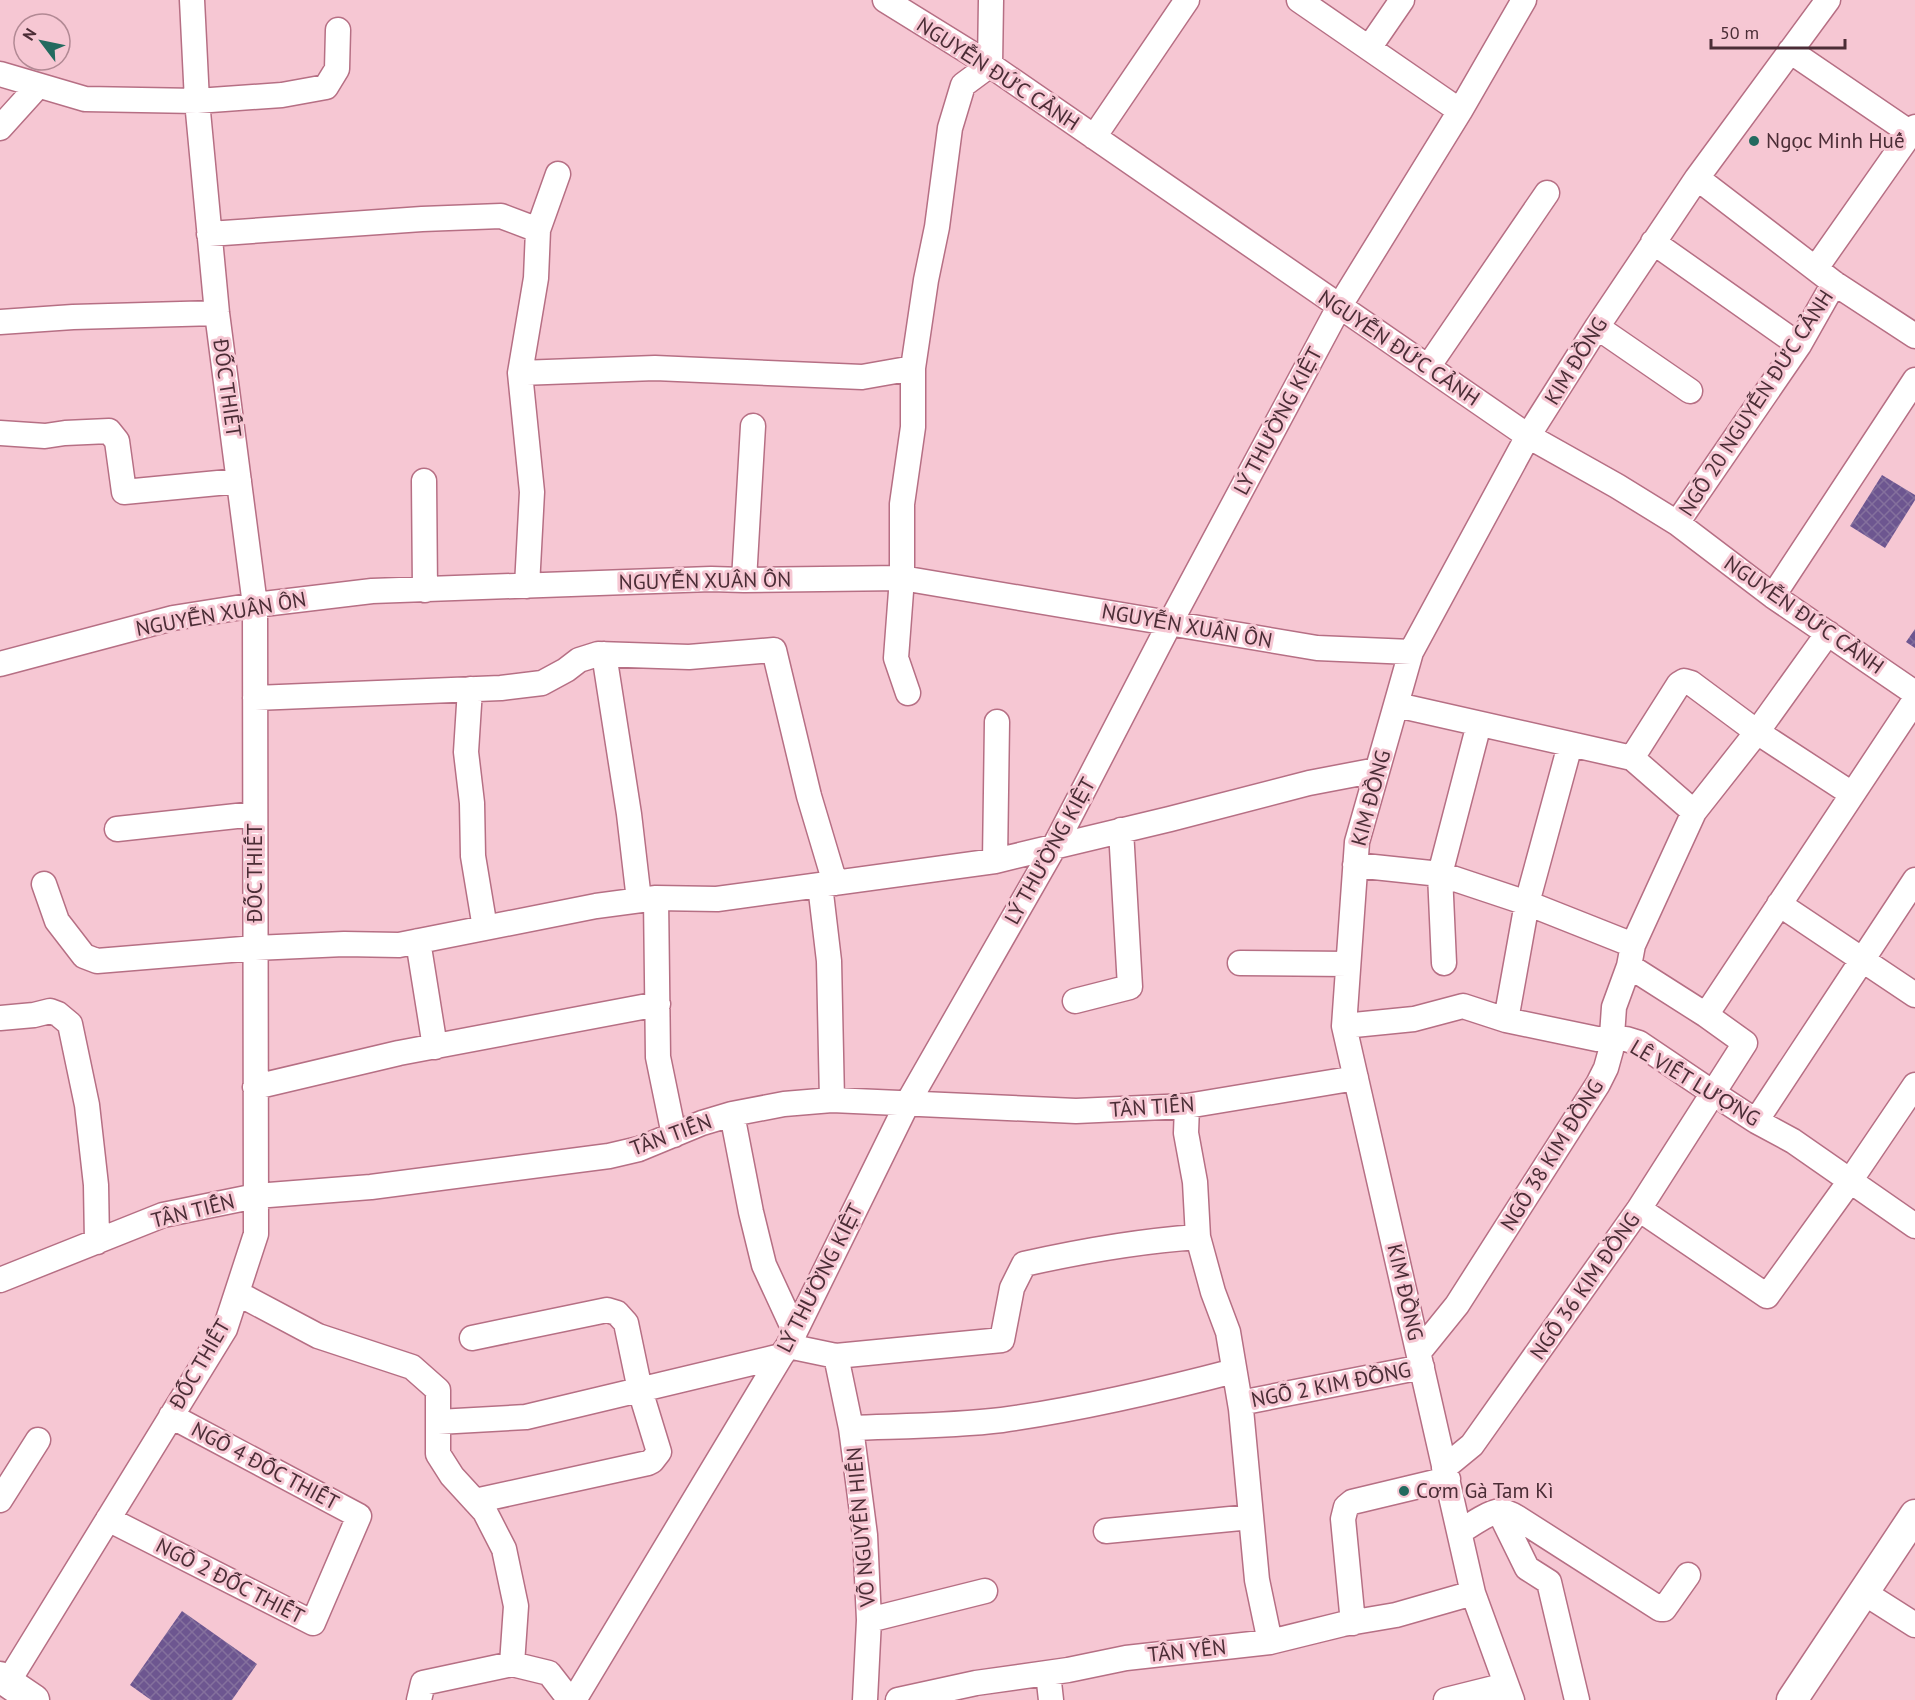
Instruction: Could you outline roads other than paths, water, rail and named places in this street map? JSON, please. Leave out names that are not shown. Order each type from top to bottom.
[{"type":"main road","points":[[1792,1700],[1915,1515]]},
{"type":"main road","points":[[3,1685],[34,1700]]},
{"type":"street","name":"ĐỐC THIẾT","points":[[3,1685],[225,1329],[256,1234],[255,605],[217,313],[197,101],[192,0]]},
{"type":"street","name":"NGUYỄN ĐỨC CẢNH","points":[[885,0],[990,65],[1528,436],[1677,523],[1773,596],[1915,693]]},
{"type":"street","points":[[908,693],[896,658],[902,578],[903,504],[914,427],[913,368],[926,280],[937,227],[950,128],[963,85],[990,65],[991,0]]},
{"type":"street","points":[[1094,137],[1187,0]]},
{"type":"street","points":[[1369,48],[1402,0]]},
{"type":"street","name":"LÝ THƯỜNG KIỆT","points":[[572,1700],[788,1344],[908,1104],[1054,847],[1170,623],[1339,307],[1460,111],[1524,0]]},
{"type":"street","name":"KIM ĐỒNG","points":[[1509,1692],[1473,1593],[1344,1026],[1356,842],[1411,652],[1528,436],[1597,327],[1697,178],[1828,0]]},
{"type":"street","points":[[1313,4],[1369,48],[1460,111]]},
{"type":"street","points":[[0,74],[85,99],[197,101],[282,95],[326,87],[338,69],[338,30]]},
{"type":"street","points":[[1790,51],[1914,132],[1816,268]]},
{"type":"street","points":[[0,128],[38,86]]},
{"type":"street","points":[[527,586],[532,492],[520,373],[536,278],[538,230],[558,174]]},
{"type":"street","points":[[1697,178],[1834,283],[1915,336]]},
{"type":"street","points":[[1428,367],[1547,193]]},
{"type":"street","points":[[209,234],[422,219],[501,216],[538,230]]},
{"type":"street","points":[[1653,243],[1799,345]]},
{"type":"street","name":"NGÕ 20 NGUYỄN ĐỨC CẢNH","points":[[1677,523],[1799,345],[1834,283]]},
{"type":"street","points":[[0,322],[73,317],[217,313]]},
{"type":"street","points":[[1597,327],[1690,391]]},
{"type":"street","points":[[520,373],[655,368],[862,377],[913,368]]},
{"type":"street","points":[[1773,596],[1915,380]]},
{"type":"street","points":[[744,580],[753,426]]},
{"type":"street","points":[[0,433],[45,436],[108,431],[117,441],[124,492],[239,481]]},
{"type":"street","points":[[424,481],[425,590]]},
{"type":"street","name":"NGUYỄN XUÂN ÔN","points":[[0,664],[173,618],[255,605],[372,591],[711,579],[902,578],[1317,648],[1411,652]]},
{"type":"street","name":"NGÕ 38 KIM ĐỒNG","points":[[1420,1360],[1598,1084],[1606,1068],[1613,1038],[1614,1007],[1631,956],[1694,812],[1757,732],[1828,633]]},
{"type":"street","points":[[255,698],[470,689],[542,683],[579,660],[604,654],[688,657],[774,650],[810,796],[828,884],[832,1100]]},
{"type":"street","points":[[604,654],[629,814],[648,899],[658,1004],[658,1057],[674,1135]]},
{"type":"street","points":[[1632,758],[1679,684],[1684,681],[1852,794]]},
{"type":"street","points":[[470,689],[466,752],[472,803],[473,856],[485,928]]},
{"type":"street","points":[[1355,865],[1440,874],[1527,903],[1631,956],[1706,1015],[1915,700]]},
{"type":"street","points":[[1396,705],[1632,758],[1694,812]]},
{"type":"street","points":[[995,861],[998,722]]},
{"type":"street","points":[[1444,963],[1440,874],[1479,724]]},
{"type":"street","points":[[1506,1020],[1527,903],[1570,745]]},
{"type":"street","points":[[44,884],[57,921],[84,956],[98,961],[255,948],[344,944],[399,945],[596,906],[648,899],[717,899],[995,861],[1309,783],[1377,770]]},
{"type":"street","points":[[117,829],[255,814]]},
{"type":"street","points":[[1075,1001],[1130,987],[1121,830]]},
{"type":"street","points":[[1756,1120],[1915,880]]},
{"type":"street","points":[[1779,904],[1915,995]]},
{"type":"street","points":[[418,941],[435,1047]]},
{"type":"street","points":[[1240,963],[1348,964]]},
{"type":"street","points":[[255,1087],[399,1053],[658,1004]]},
{"type":"street","name":"LÊ VIẾT LƯỢNG","points":[[1344,1026],[1414,1019],[1463,1006],[1506,1020],[1597,1039],[1626,1039],[1639,1043],[1713,1093],[1793,1141],[1915,1226]]},
{"type":"street","points":[[0,1018],[34,1016],[50,1011],[58,1014],[70,1024],[87,1105],[96,1185],[97,1242]]},
{"type":"street","name":"NGÕ 36 KIM ĐỒNG","points":[[1446,1474],[1472,1445],[1639,1209],[1745,1043],[1706,1015]]},
{"type":"street","name":"TÂN TIẾN","points":[[0,1280],[163,1215],[256,1196],[371,1187],[565,1163],[639,1149],[702,1123],[732,1114],[784,1104],[832,1100],[1076,1111],[1187,1106],[1356,1078]]},
{"type":"street","points":[[1639,1209],[1767,1296],[1915,1085]]},
{"type":"street","points":[[1187,1106],[1186,1133],[1195,1182],[1198,1237],[1213,1292],[1228,1332],[1240,1403],[1257,1580],[1270,1642]]},
{"type":"street","points":[[732,1114],[751,1212],[788,1344]]},
{"type":"street","points":[[438,1422],[526,1417],[640,1390],[788,1344],[836,1356],[1002,1340],[1012,1288],[1024,1264],[1093,1249],[1150,1240],[1198,1237]]},
{"type":"street","points":[[237,1293],[318,1336],[412,1367],[438,1390],[438,1454],[452,1476],[485,1512],[504,1550],[516,1605],[512,1664]]},
{"type":"street","points":[[472,1338],[607,1310],[612,1311],[622,1317],[626,1323],[640,1390],[659,1448],[658,1455],[652,1461],[475,1500]]},
{"type":"street","name":"VÕ NGUYÊN HIẾN","points":[[836,1356],[851,1428],[865,1535],[869,1620],[865,1700]]},
{"type":"street","name":"NGÕ 2 KIM ĐỒNG","points":[[1240,1403],[1420,1360]]},
{"type":"street","points":[[851,1428],[926,1426],[1001,1420],[1155,1391],[1234,1371]]},
{"type":"street","name":"NGÕ 4 ĐỐC THIẾT","points":[[171,1416],[359,1516]]},
{"type":"street","points":[[0,1500],[38,1440]]},
{"type":"street","points":[[1353,1623],[1343,1519],[1346,1507],[1352,1502],[1446,1474]]},
{"type":"street","points":[[1460,1532],[1499,1511],[1518,1518],[1659,1609],[1664,1609],[1688,1575]]},
{"type":"street","points":[[1499,1511],[1527,1568],[1549,1582],[1577,1700]]},
{"type":"street","name":"NGÕ 2 ĐỐC THIẾT","points":[[108,1520],[313,1623],[359,1516]]},
{"type":"street","points":[[1106,1532],[1251,1517]]},
{"type":"street","points":[[869,1620],[986,1591]]},
{"type":"street","points":[[1863,1592],[1915,1625]]},
{"type":"street","name":"TÂN YÊN","points":[[898,1700],[976,1683],[1048,1673],[1126,1658],[1270,1642],[1396,1615],[1473,1593]]},
{"type":"street","points":[[419,1700],[423,1683],[512,1664],[549,1673],[572,1700]]},
{"type":"street","points":[[1048,1673],[1051,1700]]},
{"type":"street","points":[[1446,1700],[1509,1692]]},
{"type":"place","name":"Ngọc Minh Huế","points":[[1754,141]]},
{"type":"place","name":"Cơm Gà Tam Kì","points":[[1404,1491]]}]
